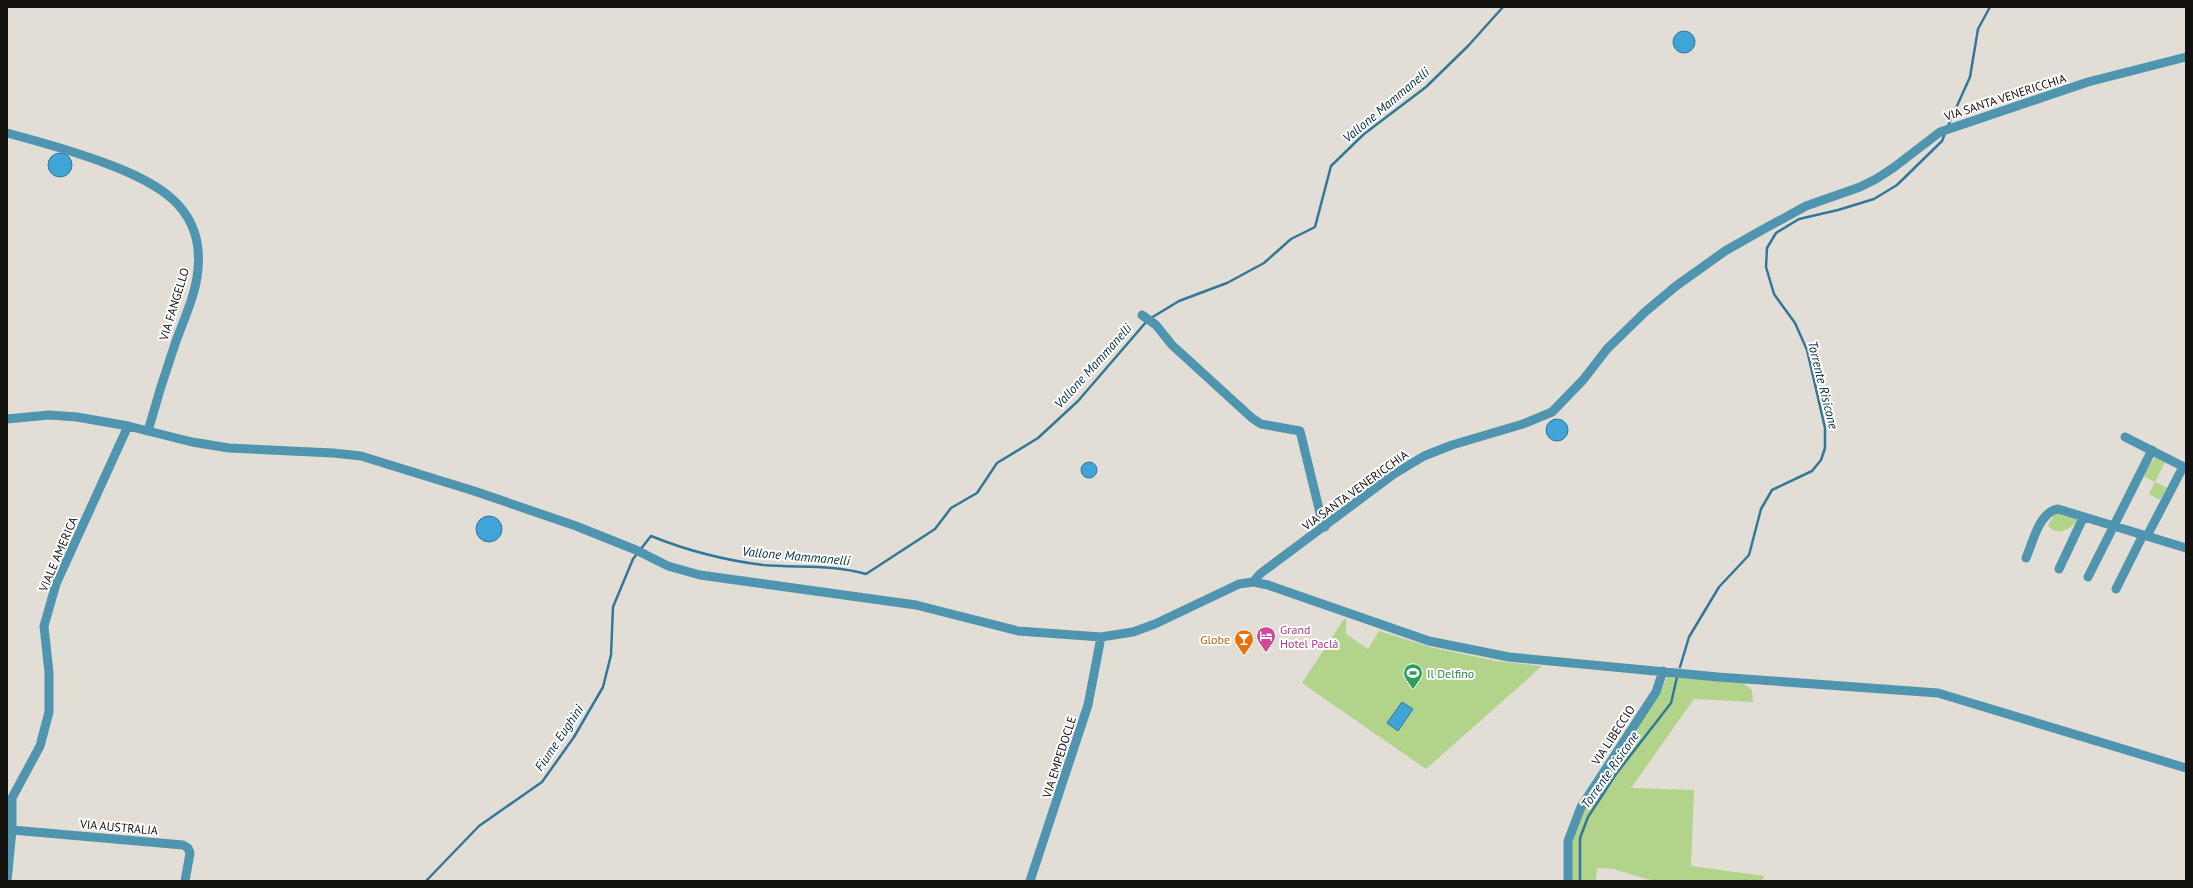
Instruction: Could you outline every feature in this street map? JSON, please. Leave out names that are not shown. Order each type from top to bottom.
[{"type":"street","name":"VIA SANTA VENERICCHIA","points":[[1253,582],[1261,573],[1325,527],[1394,474],[1424,456],[1452,445],[1523,424],[1552,412],[1583,380],[1608,349],[1645,312],[1725,251],[1806,206],[1860,187],[1876,179],[1894,168],[1940,132],[2088,82],[2186,57]]},
{"type":"street","name":"VIA FANGELLO","points":[[7,133],[70,150],[137,175],[166,192],[179,205],[188,218],[197,245],[198,271],[188,308],[164,375],[148,431]]},
{"type":"street","points":[[1142,315],[1156,325],[1172,345],[1252,418],[1261,424],[1300,431],[1322,521],[1325,527]]},
{"type":"street","points":[[7,419],[56,415],[84,418],[128,426],[192,442],[229,448],[333,453],[361,456],[474,491],[596,533],[636,550],[668,566],[700,575],[916,605],[1018,632],[1101,637],[1133,632],[1155,624],[1239,584],[1253,582],[1268,585],[1436,642],[1509,657],[1938,694],[2144,754],[2186,768]]},
{"type":"street","name":"VIALE AMERICA","points":[[7,881],[12,830],[9,804],[46,730],[50,695],[44,626],[56,584],[128,426]]},
{"type":"street","points":[[2116,589],[2145,535],[2185,468],[2125,436]]},
{"type":"street","points":[[2088,577],[2152,450]]},
{"type":"street","points":[[2026,558],[2045,516],[2051,510],[2058,510],[2186,548]]},
{"type":"street","points":[[2059,569],[2083,518]]},
{"type":"street","name":"VIA EMPEDOCLE","points":[[1030,881],[1088,705],[1101,637]]},
{"type":"street","name":"VIA LIBECCIO","points":[[1568,881],[1568,842],[1581,807],[1656,692],[1663,671]]},
{"type":"street","name":"VIA AUSTRALIA","points":[[12,830],[183,845],[188,848],[190,853],[185,881]]},
{"type":"green space","points":[[2155,457],[2165,462],[2155,482],[2143,476]]},
{"type":"green space","points":[[2155,482],[2167,488],[2160,500],[2149,494]]},
{"type":"green space","points":[[2058,513],[2077,519],[2076,522],[2068,529],[2055,531],[2048,526],[2053,516]]},
{"type":"green space","name":"Il Delfino","points":[[1344,619],[1346,619],[1346,634],[1368,649],[1379,631],[1430,647],[1496,661],[1542,666],[1426,769],[1302,683]]},
{"type":"green space","points":[[1668,676],[1743,683],[1752,690],[1753,702],[1694,699],[1631,788],[1694,790],[1691,866],[1764,876],[1762,881],[1653,881],[1614,869],[1597,868],[1596,881],[1571,881],[1572,842],[1585,806],[1662,689]]},
{"type":"water","points":[[1684,31],[1688,32],[1694,38],[1694,46],[1688,52],[1684,53],[1680,52],[1674,46],[1673,42],[1674,38],[1680,32]]},
{"type":"water","points":[[60,153],[65,154],[71,160],[71,170],[65,176],[60,177],[55,176],[49,170],[48,165],[49,160],[55,154]]},
{"type":"water","points":[[1557,419],[1565,422],[1568,430],[1565,438],[1557,441],[1549,438],[1546,430],[1549,422]]},
{"type":"water","points":[[1089,462],[1096,467],[1097,470],[1092,477],[1089,478],[1082,473],[1081,470],[1086,463]]},
{"type":"water","points":[[489,516],[498,520],[502,529],[498,538],[489,542],[480,538],[476,529],[480,520]]},
{"type":"water","points":[[1402,702],[1413,709],[1398,731],[1387,723]]},
{"type":"waterway","name":"Vallone Mammanelli","points":[[1151,318],[1179,301],[1227,283],[1264,263],[1291,239],[1315,227],[1331,166],[1364,134],[1426,87],[1468,46],[1503,7]]},
{"type":"waterway","name":"Torrente Risicone","points":[[1948,126],[1970,77],[1978,29],[1990,7]]},
{"type":"waterway","name":"Torrente Risicone","points":[[1680,667],[1689,637],[1719,587],[1749,555],[1761,509],[1772,490],[1812,471],[1821,460],[1825,448],[1825,428],[1807,350],[1795,323],[1774,294],[1766,267],[1767,248],[1776,233],[1799,219],[1838,210],[1874,199],[1897,185],[1942,141],[1945,133]]},
{"type":"waterway","name":"Vallone Mammanelli","points":[[426,881],[479,826],[542,782],[574,737],[603,687],[611,655],[613,607],[633,559],[651,536],[678,546],[734,560],[763,565],[840,569],[866,574],[935,529],[951,508],[977,493],[997,463],[1038,438],[1078,401],[1147,321]]},
{"type":"waterway","name":"Torrente Risicone","points":[[1580,881],[1580,838],[1588,817],[1616,774],[1671,703],[1677,677]]},
{"type":"place","name":"Grand Hotel Paclà","points":[[1266,653]]},
{"type":"place","name":"Globe","points":[[1244,656]]},
{"type":"place","name":"Il Delfino","points":[[1413,690]]},
{"type":"water label","name":"Fiume Eughini","points":[[559,738]]}]
